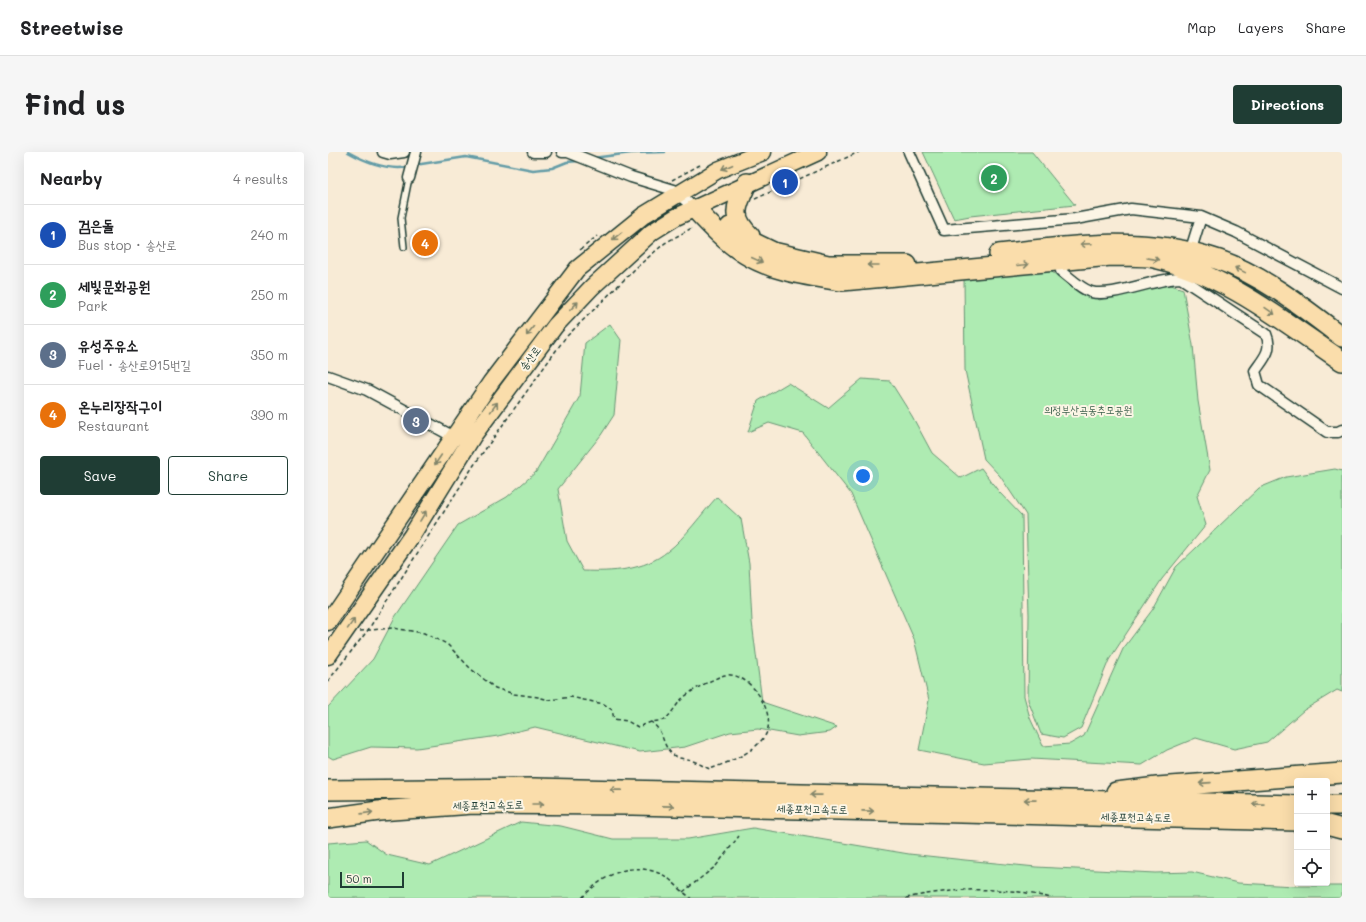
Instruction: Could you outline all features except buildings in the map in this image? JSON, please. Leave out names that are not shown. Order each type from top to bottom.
[{"type":"highway","points":[[747,183],[736,213],[738,223],[749,236],[769,250]]},
{"type":"highway","points":[[695,209],[708,223],[745,254],[778,269],[803,275],[842,281],[1111,256],[1152,258],[1193,269],[1249,297],[1342,361]]},
{"type":"highway","points":[[695,209],[715,215],[744,238],[769,250],[828,265],[913,265],[1082,244],[1139,244],[1180,249],[1219,260],[1264,281],[1342,337]]},
{"type":"highway","points":[[1051,800],[1156,787],[1342,773]]},
{"type":"highway","name":"세종포천고속도로","points":[[328,790],[534,788],[1294,804]]},
{"type":"highway","name":"세종포천고속도로","points":[[328,818],[379,811],[473,804],[634,805],[1294,821]]},
{"type":"highway","points":[[1330,805],[1342,805]]},
{"type":"highway","points":[[1330,823],[1342,822]]},
{"type":"highway","points":[[1330,824],[1342,829]]},
{"type":"main road","name":"송산로","points":[[328,622],[491,382],[577,268],[644,215],[718,170],[763,152]]},
{"type":"main road","name":"송산로","points":[[328,656],[412,535],[473,436],[555,326],[592,287],[652,232],[676,217],[747,183],[818,152]]},
{"type":"street","points":[[383,152],[390,154],[404,152]]},
{"type":"street","points":[[409,178],[416,152]]},
{"type":"street","points":[[533,152],[546,152]]},
{"type":"street","points":[[562,152],[572,154],[621,173],[674,190],[695,209]]},
{"type":"street","points":[[909,152],[944,230],[1075,219],[1131,209],[1201,217],[1236,232],[1342,288]]},
{"type":"street","points":[[1192,246],[1201,217]]},
{"type":"street","points":[[1061,272],[1090,292],[1104,294],[1182,275],[1266,334],[1270,342],[1269,353],[1255,370],[1259,385],[1327,432],[1338,432],[1342,430]]},
{"type":"street","points":[[328,376],[367,390],[454,437]]},
{"type":"lane","points":[[404,247],[401,218],[409,178]]},
{"type":"path","points":[[738,205],[748,202],[859,152]]},
{"type":"path","points":[[328,681],[368,630],[474,465],[565,338],[636,267],[665,244],[690,229],[702,229],[708,223]]},
{"type":"path","points":[[343,635],[368,630],[400,628],[418,632],[447,644],[461,660],[483,680],[501,690],[549,700],[571,697],[604,704],[612,710],[614,719],[628,721],[638,727],[651,722],[665,720],[685,696],[720,677],[731,675],[746,682],[760,696],[768,711],[769,723],[766,734],[753,748],[732,761],[710,769],[692,760],[685,760],[671,754],[666,746],[660,730],[651,722]]},
{"type":"path","points":[[683,892],[716,866],[739,836]]},
{"type":"path","points":[[582,898],[600,880],[613,873],[641,870],[657,873],[670,880],[691,898]]},
{"type":"path","points":[[906,898],[934,893],[996,890],[1027,893],[1051,898]]},
{"type":"green space","points":[[923,152],[1032,152],[1075,205],[954,219]]},
{"type":"green space","name":"의정부산곡동추모공원","points":[[1050,271],[1099,300],[1165,283],[1183,289],[1193,345],[1198,401],[1210,470],[1197,496],[1206,525],[1162,579],[1109,660],[1081,728],[1063,738],[1041,734],[1028,700],[1029,615],[1026,515],[1000,476],[984,459],[965,370],[964,278]]},
{"type":"green space","points":[[610,324],[621,340],[614,415],[601,435],[558,489],[567,541],[583,571],[627,569],[649,563],[659,558],[680,540],[717,497],[741,519],[749,563],[752,622],[762,702],[837,727],[830,732],[798,736],[758,729],[730,732],[685,747],[640,752],[535,727],[498,736],[417,748],[371,747],[333,759],[328,756],[328,707],[373,659],[395,617],[458,525],[507,497],[536,472],[580,396],[585,343]]},
{"type":"green space","points":[[862,379],[890,381],[912,416],[932,453],[961,478],[981,468],[999,492],[1022,516],[1024,696],[1030,718],[1043,746],[1070,744],[1084,736],[1123,649],[1153,609],[1176,567],[1259,488],[1286,477],[1335,469],[1342,471],[1342,692],[1337,690],[1304,710],[1267,742],[1234,749],[1196,738],[1167,750],[1142,765],[1031,759],[984,763],[919,750],[929,700],[914,639],[851,494],[803,433],[769,423],[748,432],[758,401],[788,383],[828,408]]},
{"type":"green space","points":[[521,822],[561,826],[613,839],[688,839],[753,828],[909,854],[1036,867],[1155,873],[1192,872],[1238,883],[1294,886],[1342,886],[1342,898],[328,898],[328,843],[366,840],[387,855],[430,865]]},
{"type":"waterway","points":[[348,152],[377,165],[392,168],[408,167]]},
{"type":"waterway","points":[[593,158],[631,153],[665,152]]},
{"type":"waterway","points":[[415,165],[466,157],[533,170],[552,168],[567,162],[579,161]]},
{"type":"place","name":"세빛문화공원","points":[[994,178]]},
{"type":"place","name":"검은돌","points":[[785,182]]},
{"type":"place","name":"온누리장작구이","points":[[425,243]]},
{"type":"place","name":"유성주유소","points":[[416,421]]}]
